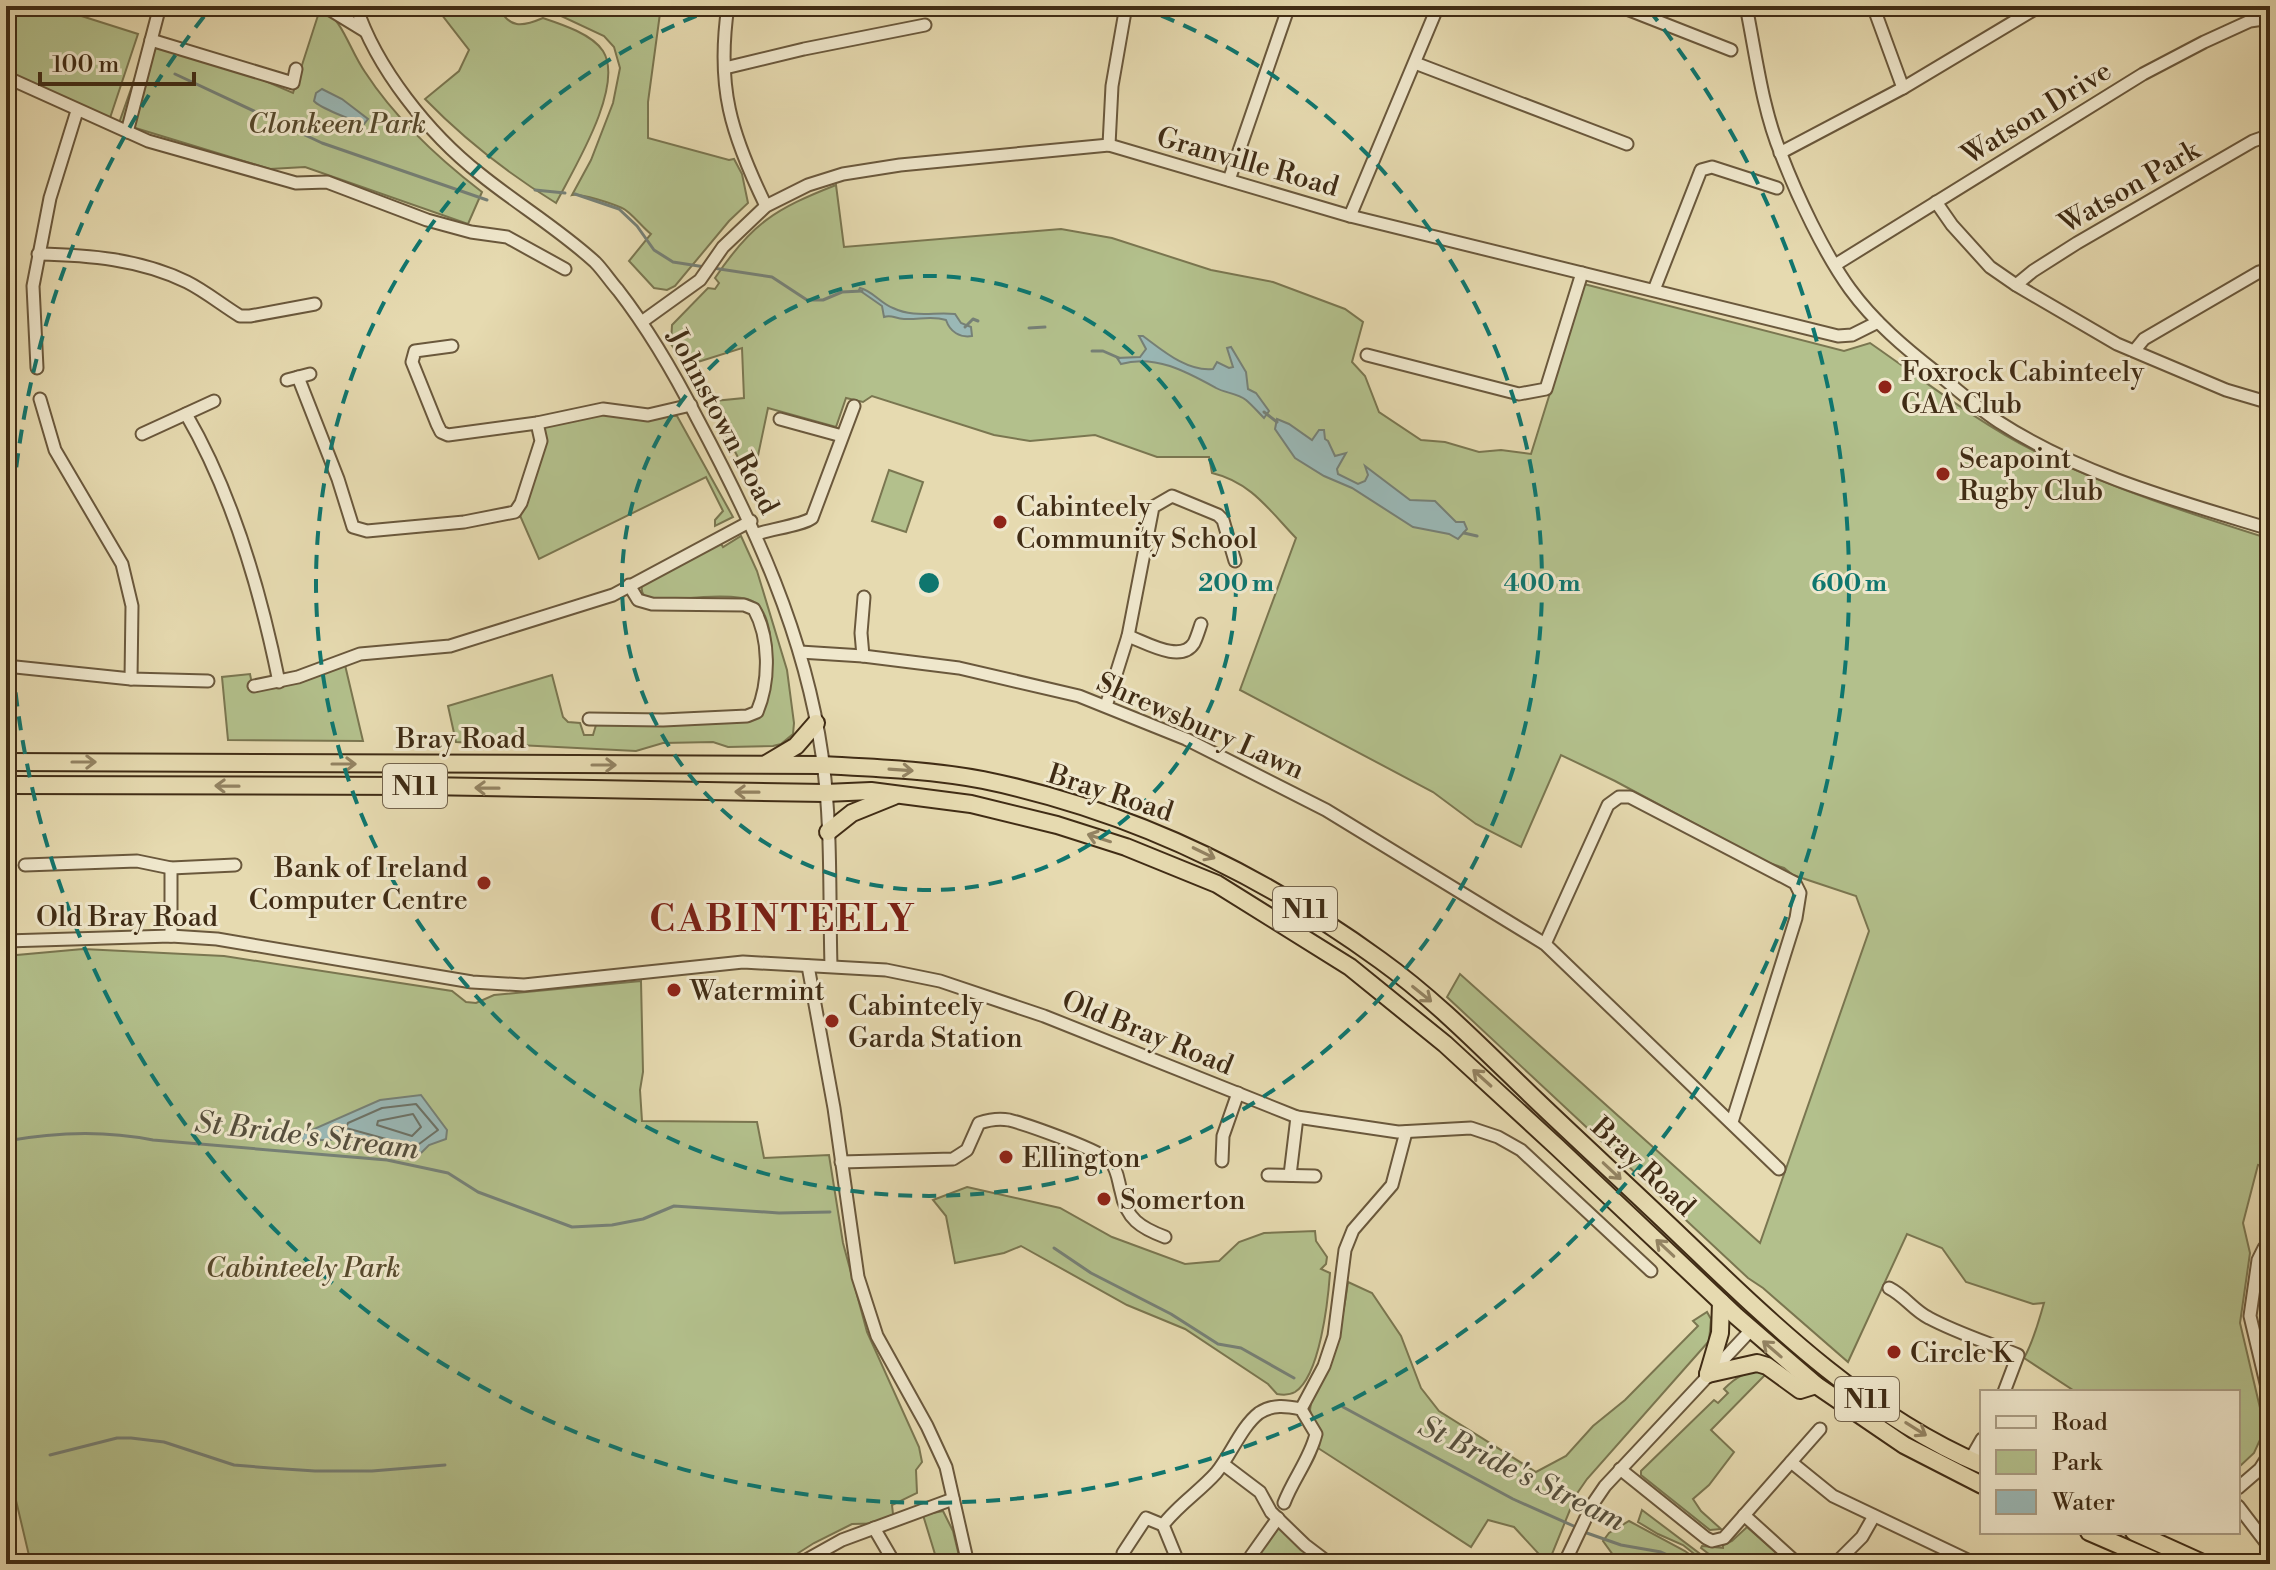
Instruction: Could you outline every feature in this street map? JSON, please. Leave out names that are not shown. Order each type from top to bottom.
[{"type":"highway","points":[[765,765],[796,746],[816,723]]},
{"type":"highway","name":"Bray Road","points":[[6,762],[823,765],[949,775],[1090,808],[1185,844],[1284,895],[1382,961],[1465,1030],[1764,1315],[1875,1404],[1976,1462]]},
{"type":"highway","name":"Bray Road","points":[[6,785],[871,791],[971,804],[1057,825],[1172,865],[1217,884],[1350,967],[1445,1044],[1794,1368],[1904,1445],[1980,1484]]},
{"type":"highway","points":[[828,832],[852,813],[900,794]]},
{"type":"highway","points":[[1721,1302],[1720,1333],[1708,1374],[1757,1363],[1767,1366],[1800,1390],[1816,1385]]},
{"type":"highway","points":[[1751,1330],[1764,1315]]},
{"type":"highway","points":[[1794,1368],[1808,1352]]},
{"type":"highway","points":[[2094,1534],[2163,1564]]},
{"type":"highway","points":[[2142,1534],[2205,1564]]},
{"type":"street","points":[[127,132],[160,6]]},
{"type":"street","points":[[324,6],[365,31]]},
{"type":"street","name":"Johnstown Road","points":[[356,6],[365,31],[406,96],[445,142],[477,172],[595,262],[643,321],[751,521],[800,652],[816,723],[828,832],[831,966]]},
{"type":"street","points":[[728,6],[724,36],[726,100],[743,159],[766,206]]},
{"type":"street","points":[[1109,145],[1112,86],[1126,6]]},
{"type":"street","points":[[1229,180],[1289,6]]},
{"type":"street","points":[[1350,216],[1438,6]]},
{"type":"street","points":[[1619,6],[1731,50]]},
{"type":"street","points":[[1746,6],[1780,153],[1835,265],[1850,289],[1878,322],[1906,349],[1998,421],[2039,443],[2160,496],[2270,529]]},
{"type":"street","points":[[1873,6],[1903,88]]},
{"type":"street","points":[[1780,153],[1903,88],[2040,6]]},
{"type":"street","name":"Watson Drive","points":[[1835,265],[2143,74],[2238,26],[2270,18]]},
{"type":"street","points":[[725,68],[925,25]]},
{"type":"street","points":[[151,40],[293,83],[296,69]]},
{"type":"street","points":[[1415,63],[1627,144]]},
{"type":"street","points":[[6,77],[148,141],[296,183],[327,182],[427,220],[471,232],[507,237],[565,269]]},
{"type":"street","points":[[37,368],[33,286],[50,198],[77,111]]},
{"type":"street","name":"Watson Park","points":[[2016,285],[2077,243],[2253,141],[2270,135]]},
{"type":"street","name":"Granville Road","points":[[643,321],[684,294],[766,206],[808,185],[843,174],[900,165],[1109,145],[1350,216],[1838,336],[1852,335],[1878,322]]},
{"type":"street","points":[[1654,290],[1701,170],[1712,167],[1777,188]]},
{"type":"street","points":[[1936,202],[1990,267],[2016,285],[2117,344],[2226,390],[2270,403]]},
{"type":"street","points":[[38,254],[90,255],[128,262],[185,281],[240,316],[315,304]]},
{"type":"street","points":[[2135,350],[2144,339],[2259,272],[2270,269]]},
{"type":"street","points":[[1367,355],[1519,394],[1546,389],[1582,273]]},
{"type":"street","points":[[452,346],[415,351],[412,362],[441,432],[448,435],[537,423],[603,409],[648,415],[691,405]]},
{"type":"street","points":[[298,377],[338,479],[353,527],[367,531],[464,522],[515,512],[521,503],[541,441],[537,423]]},
{"type":"street","points":[[40,399],[55,450],[122,564],[132,606],[131,679]]},
{"type":"street","points":[[143,435],[214,401]]},
{"type":"street","points":[[757,534],[788,524],[806,523],[812,518],[854,406]]},
{"type":"street","points":[[186,414],[222,484],[271,642],[279,682]]},
{"type":"street","points":[[780,419],[842,436]]},
{"type":"street","points":[[1106,706],[1128,636],[1153,507],[1172,496],[1218,515],[1223,520],[1235,561]]},
{"type":"street","points":[[254,686],[279,682],[360,654],[450,646],[613,595],[751,521]]},
{"type":"street","points":[[589,719],[663,720],[747,716],[757,712],[762,702],[767,644],[754,609],[744,605],[652,604],[638,600],[629,585]]},
{"type":"street","points":[[863,656],[864,597]]},
{"type":"street","points":[[1128,636],[1167,651],[1180,652],[1194,644],[1201,624]]},
{"type":"street","name":"Shrewsbury Lawn","points":[[800,652],[959,668],[1079,696],[1186,739],[1326,810],[1545,944],[1779,1169]]},
{"type":"street","points":[[6,666],[131,679],[208,681]]},
{"type":"street","points":[[1545,944],[1608,805],[1619,797],[1630,797],[1795,883],[1800,893],[1796,918],[1732,1122]]},
{"type":"street","points":[[25,865],[137,861],[171,868],[235,865]]},
{"type":"street","points":[[171,868],[171,936]]},
{"type":"street","name":"Old Bray Road","points":[[6,941],[171,936],[240,942],[496,984],[524,985],[743,962],[886,970],[940,981],[1052,1019],[1297,1117],[1406,1132],[1471,1128],[1498,1137],[1521,1150],[1651,1271]]},
{"type":"street","points":[[808,966],[852,1241],[868,1313],[946,1467],[968,1564]]},
{"type":"street","points":[[1222,1161],[1223,1136],[1238,1093]]},
{"type":"street","points":[[1290,1175],[1297,1117]]},
{"type":"street","points":[[841,1162],[953,1159],[967,1150],[979,1123],[1007,1119],[1094,1151],[1110,1160],[1119,1177],[1121,1194],[1136,1224],[1165,1237]]},
{"type":"street","points":[[1301,1409],[1324,1366],[1334,1336],[1345,1250],[1353,1230],[1392,1185],[1406,1132]]},
{"type":"street","points":[[1268,1175],[1315,1176]]},
{"type":"street","points":[[2270,1244],[2258,1260],[2250,1310],[2252,1327],[2266,1370],[2270,1400]]},
{"type":"street","points":[[1889,1288],[1902,1295],[1911,1307],[1929,1319],[2018,1355],[2005,1390]]},
{"type":"street","points":[[1564,1564],[1592,1505],[1605,1486],[1751,1330]]},
{"type":"street","points":[[1163,1525],[1223,1464],[1256,1415],[1269,1407],[1284,1405],[1301,1409],[1316,1434],[1312,1451],[1284,1503]]},
{"type":"street","points":[[1620,1469],[1712,1541],[1724,1538],[1820,1429]]},
{"type":"street","points":[[2240,1486],[2260,1469],[2270,1453]]},
{"type":"street","points":[[1791,1462],[1833,1496],[1968,1562]]},
{"type":"street","points":[[1223,1464],[1260,1492],[1271,1512],[1330,1564]]},
{"type":"street","points":[[806,1562],[842,1540],[953,1499]]},
{"type":"street","points":[[2240,1509],[2270,1548]]},
{"type":"street","points":[[1744,1515],[1798,1564]]},
{"type":"street","points":[[1835,1564],[1862,1537],[1874,1516]]},
{"type":"street","points":[[1123,1553],[1146,1518],[1163,1525],[1179,1564]]},
{"type":"street","points":[[1261,1564],[1251,1556],[1278,1518]]},
{"type":"street","points":[[874,1528],[895,1564]]},
{"type":"green space","points":[[6,6],[50,6],[138,34],[110,118],[6,73]]},
{"type":"green space","name":"Clonkeen Park","points":[[321,6],[341,28],[359,63],[390,106],[434,152],[482,192],[468,224],[305,167],[270,169],[119,123],[143,55],[158,47],[251,75],[293,93]]},
{"type":"green space","points":[[435,6],[498,6],[507,19],[517,24],[543,18],[584,35],[603,51],[608,66],[602,106],[584,150],[556,203],[487,155],[425,99],[459,71],[469,50]]},
{"type":"green space","points":[[539,6],[632,6],[648,12],[650,6],[661,6],[648,102],[648,138],[734,159],[742,174],[748,203],[675,286],[667,290],[654,288],[629,261],[651,234],[629,212],[589,197],[572,195],[591,160],[613,103],[620,68],[614,47],[604,36],[557,14],[538,11]]},
{"type":"green space","points":[[836,185],[844,247],[1061,229],[1112,238],[1211,270],[1273,282],[1345,309],[1363,322],[1352,362],[1365,376],[1379,412],[1421,440],[1445,442],[1479,452],[1501,450],[1531,454],[1584,284],[1844,351],[1870,343],[1974,416],[2040,454],[2124,490],[2270,539],[2270,1167],[2258,1165],[2243,1223],[2250,1253],[2240,1323],[2265,1429],[2254,1453],[2240,1466],[2240,1390],[2073,1390],[2024,1358],[2044,1303],[2033,1304],[1966,1282],[1942,1248],[1907,1234],[1848,1362],[1748,1278],[1447,997],[1460,974],[1760,1243],[1869,931],[1856,896],[1793,875],[1561,755],[1521,847],[1476,824],[1433,792],[1240,690],[1296,538],[1249,490],[1212,473],[1209,457],[1157,457],[1095,435],[1030,441],[994,435],[872,396],[863,402],[846,398],[836,427],[768,408],[752,484],[711,406],[714,401],[744,398],[742,348],[685,366],[671,344],[672,325],[708,288],[715,289],[719,283],[715,278],[753,231],[797,202]]},
{"type":"green space","points":[[613,413],[677,416],[733,517],[715,526],[715,520],[723,511],[706,477],[539,559],[518,511],[545,426],[556,421]]},
{"type":"green space","points":[[889,470],[923,482],[906,532],[872,521]]},
{"type":"green space","points":[[741,536],[757,571],[787,670],[794,723],[793,734],[781,744],[728,747],[713,742],[663,743],[636,751],[456,742],[448,706],[552,675],[563,717],[568,722],[580,723],[584,735],[593,735],[596,725],[601,723],[744,719],[765,707],[771,650],[767,620],[761,609],[752,601],[732,597],[653,602],[642,591],[642,585],[720,542],[723,547]]},
{"type":"green space","points":[[345,665],[363,741],[228,740],[222,677],[250,674],[253,689],[278,688]]},
{"type":"green space","name":"Cabinteely Park","points":[[83,949],[224,956],[452,991],[466,1002],[476,1003],[494,995],[641,981],[642,1121],[757,1122],[764,1158],[829,1155],[843,1243],[867,1332],[919,1447],[922,1462],[916,1470],[917,1493],[892,1505],[894,1523],[852,1524],[781,1564],[31,1564],[6,1458],[6,956]]},
{"type":"green space","points":[[967,1187],[1060,1208],[1112,1237],[1185,1264],[1219,1261],[1239,1242],[1264,1233],[1315,1231],[1316,1241],[1327,1257],[1321,1269],[1330,1273],[1321,1337],[1311,1371],[1293,1393],[1277,1394],[1268,1384],[1185,1329],[1127,1305],[1021,1246],[1004,1253],[955,1263],[946,1216],[933,1200]]},
{"type":"green space","points":[[1348,1282],[1372,1293],[1401,1336],[1421,1388],[1439,1411],[1536,1472],[1566,1456],[1593,1426],[1625,1400],[1698,1326],[1693,1321],[1707,1312],[1711,1319],[1709,1341],[1587,1479],[1576,1495],[1548,1564],[1514,1527],[1488,1520],[1471,1547],[1318,1448],[1311,1403],[1336,1344]]},
{"type":"green space","points":[[1761,1371],[1766,1374],[1711,1430],[1734,1452],[1709,1485],[1693,1499],[1721,1529],[1710,1530],[1641,1475],[1641,1471],[1714,1400],[1718,1403],[1728,1393],[1724,1389],[1733,1381],[1745,1374]]},
{"type":"green space","points":[[1642,1510],[1711,1562],[1714,1558],[1702,1546],[1723,1548],[1747,1527],[1789,1564],[1707,1564],[1683,1545],[1638,1522]]},
{"type":"green space","points":[[943,1511],[953,1531],[961,1564],[938,1564],[923,1515]]},
{"type":"green space","points":[[1629,1521],[1703,1564],[1625,1564],[1616,1559],[1603,1541],[1609,1533]]},
{"type":"green space","points":[[1276,1528],[1282,1529],[1322,1564],[1270,1564],[1263,1559],[1259,1551]]},
{"type":"water","points":[[322,89],[342,99],[368,119],[364,124],[317,104],[314,101],[316,93]]},
{"type":"water","points":[[860,288],[901,311],[955,314],[961,323],[971,327],[972,336],[956,333],[946,320],[884,317],[882,306]]},
{"type":"water","points":[[1139,336],[1184,364],[1203,369],[1213,369],[1217,362],[1233,367],[1227,348],[1231,347],[1246,372],[1248,389],[1256,393],[1269,411],[1264,418],[1242,398],[1170,366],[1146,361],[1121,364],[1117,358],[1140,357],[1146,349]]},
{"type":"water","points":[[1277,419],[1312,440],[1319,430],[1324,430],[1325,439],[1335,456],[1346,453],[1337,469],[1338,474],[1358,484],[1365,481],[1368,475],[1365,466],[1410,500],[1435,501],[1456,522],[1464,522],[1467,529],[1458,539],[1449,534],[1413,527],[1352,488],[1324,476],[1295,458],[1275,429]]},
{"type":"water","points":[[421,1095],[447,1130],[446,1139],[429,1145],[416,1158],[351,1139],[299,1141],[298,1136],[380,1100]]},
{"type":"waterway","points":[[175,74],[322,143],[487,200]]},
{"type":"waterway","points":[[535,190],[565,193]]},
{"type":"waterway","points":[[575,194],[619,209],[637,226],[654,250],[673,262],[705,267]]},
{"type":"waterway","points":[[713,268],[772,277],[807,300],[823,300],[842,292],[862,291]]},
{"type":"waterway","points":[[965,327],[973,319],[978,321]]},
{"type":"waterway","points":[[1029,328],[1045,327]]},
{"type":"waterway","points":[[1092,351],[1103,351],[1119,358]]},
{"type":"waterway","points":[[1264,412],[1277,422]]},
{"type":"waterway","points":[[1464,533],[1477,536]]},
{"type":"waterway","name":"St Bride's Stream","points":[[6,1141],[61,1134],[98,1134],[387,1160],[448,1173],[478,1192],[572,1227],[612,1225],[643,1219],[674,1206],[779,1213],[830,1212]]},
{"type":"waterway","name":"St Bride's Stream","points":[[1054,1248],[1091,1273],[1171,1314],[1218,1344],[1241,1348],[1294,1378]]},
{"type":"waterway","name":"St Bride's Stream","points":[[1343,1407],[1513,1499],[1578,1528]]},
{"type":"waterway","points":[[50,1455],[117,1438],[131,1438],[164,1442],[234,1465],[315,1471],[372,1471],[445,1465]]},
{"type":"waterway","name":"St Bride's Stream","points":[[1584,1532],[1621,1545],[1661,1552],[1688,1564]]},
{"type":"place","name":"Foxrock Cabinteely GAA Club","points":[[1885,387]]},
{"type":"place","name":"Seapoint Rugby Club","points":[[1943,474]]},
{"type":"place","name":"Cabinteely Community School","points":[[1000,522]]},
{"type":"place","name":"Bank of Ireland Computer Centre","points":[[484,883]]},
{"type":"place","name":"Watermint","points":[[674,990]]},
{"type":"place","name":"Cabinteely Garda Station","points":[[832,1021]]},
{"type":"place","name":"Ellington","points":[[1006,1157]]},
{"type":"place","name":"Somerton","points":[[1104,1199]]},
{"type":"place","name":"Circle K","points":[[1894,1352]]},
{"type":"district","name":"CABINTEELY","points":[[783,918]]}]
